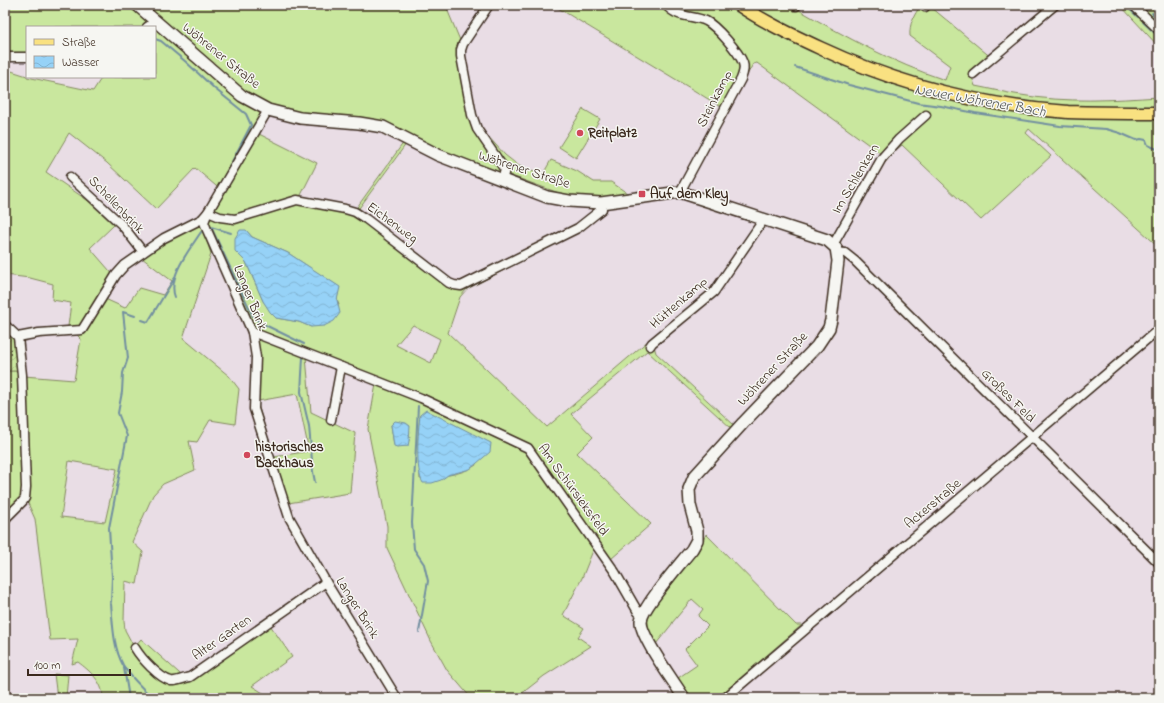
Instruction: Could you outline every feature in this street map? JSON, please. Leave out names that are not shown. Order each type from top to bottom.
[{"type":"main road","points":[[740,5],[797,38],[864,67],[908,82],[951,94],[1020,107],[1068,112],[1159,113]]},
{"type":"street","name":"Wöhrener Straße","points":[[138,5],[152,24]]},
{"type":"street","points":[[489,5],[463,44],[461,56],[472,115],[477,129],[505,170],[502,180]]},
{"type":"street","name":"Steinkamp","points":[[666,5],[675,14],[703,20],[716,28],[739,56],[744,70],[680,192]]},
{"type":"street","points":[[972,74],[1055,5]]},
{"type":"street","points":[[1133,5],[1159,30]]},
{"type":"street","name":"Wöhrener Straße","points":[[156,27],[242,96],[268,110],[300,118],[359,123],[382,127],[438,155],[547,197],[569,201],[601,203],[680,192],[827,240],[835,249],[838,262],[831,320],[827,332],[818,346],[694,476],[689,489],[690,505],[697,531],[696,540],[692,549],[650,603],[643,615]]},
{"type":"street","points":[[5,57],[26,57]]},
{"type":"street","name":"Langer Brink","points":[[268,110],[208,212],[204,222],[252,332],[256,357],[254,409],[290,517],[326,582],[397,698]]},
{"type":"street","name":"Im Schlenkern","points":[[835,249],[882,158],[899,139],[926,115]]},
{"type":"street","name":"Schellenbrink","points":[[70,177],[122,225],[143,252]]},
{"type":"street","name":"Eichenweg","points":[[208,212],[220,217],[235,219],[297,200],[345,209],[355,212],[366,219],[448,283],[461,286],[578,228],[602,209],[601,203]]},
{"type":"street","points":[[18,337],[39,333],[82,330],[116,275],[125,265],[164,238],[202,219],[208,212]]},
{"type":"street","name":"Hüttenkamp","points":[[650,346],[714,292],[764,219]]},
{"type":"street","name":"Großes Feld","points":[[835,249],[845,253],[855,261],[1159,563]]},
{"type":"street","points":[[5,325],[18,337],[22,375],[26,488],[25,498],[23,501],[5,519]]},
{"type":"street","name":"Ackerstraße","points":[[725,698],[1159,329]]},
{"type":"street","name":"Am Schürsieksfeld","points":[[252,332],[421,398],[528,448],[615,572],[638,612],[643,615]]},
{"type":"street","points":[[331,420],[341,367]]},
{"type":"street","name":"Alter Garten","points":[[135,648],[155,670],[171,681],[190,677],[326,582]]},
{"type":"street","points":[[643,615],[641,622],[646,636],[684,698]]},
{"type":"green space","points":[[5,5],[450,5],[447,9],[464,50],[475,117],[486,134],[505,155],[519,166],[543,174],[551,160],[577,171],[594,182],[611,182],[630,195],[595,199],[570,197],[448,153],[412,136],[357,211],[448,280],[463,283],[579,232],[467,289],[460,297],[448,333],[547,427],[662,329],[663,331],[713,289],[756,225],[756,222],[764,225],[719,291],[654,346],[656,353],[734,425],[731,428],[647,351],[571,414],[593,437],[577,453],[651,524],[611,559],[594,548],[582,578],[563,615],[584,628],[578,637],[591,646],[544,676],[516,698],[471,698],[447,670],[431,641],[387,548],[387,526],[368,429],[376,384],[306,357],[311,412],[355,433],[350,493],[282,504],[251,407],[253,358],[249,334],[206,223],[223,192],[195,168],[156,209],[107,163],[69,133],[46,172],[87,200],[114,225],[90,248],[116,278],[103,298],[125,308],[139,288],[163,295],[172,281],[142,258],[185,229],[201,222],[211,254],[183,338],[229,376],[239,389],[235,424],[210,420],[197,442],[189,441],[195,470],[163,484],[153,495],[132,542],[143,552],[137,584],[125,581],[125,630],[134,647],[141,639],[188,681],[268,622],[292,657],[252,686],[271,698],[103,698],[101,687],[95,677],[78,662],[72,664],[78,639],[50,640],[35,519],[27,501],[5,522],[5,371],[19,371],[14,340],[5,331],[5,321],[20,335],[24,376],[74,380],[81,339],[75,333],[67,334],[71,303],[52,300],[53,284],[30,278],[5,275],[5,69],[26,76],[26,78],[93,91],[101,78],[156,78],[156,26],[26,26],[26,59],[5,61]],"holes":[[[269,114],[409,135],[355,210],[300,197],[317,163],[259,134]],[[246,230],[252,237],[288,253],[339,287],[337,300],[339,305],[311,327],[299,322],[276,318],[263,301],[246,262]],[[413,325],[440,339],[431,363],[396,345]],[[297,394],[309,451],[274,457],[258,401]],[[420,415],[453,424],[465,431],[476,465],[470,469],[456,473],[420,479],[418,441]],[[391,425],[410,437],[407,446],[394,445]],[[69,461],[117,469],[105,522],[61,517]]]},
{"type":"green space","points":[[553,5],[800,5],[798,8],[799,10],[852,40],[888,58],[945,80],[950,66],[910,36],[912,20],[921,5],[931,7],[993,59],[972,77],[975,86],[1038,98],[1107,100],[1159,97],[1159,247],[1029,129],[1026,133],[1051,156],[981,220],[902,145],[883,165],[840,240],[841,244],[827,236],[834,234],[880,153],[757,63],[753,64],[706,151],[723,108]]},
{"type":"green space","points":[[1120,5],[1151,5],[1159,14],[1159,47]]},
{"type":"green space","name":"Reitplatz","points":[[583,109],[600,119],[576,158],[559,147]]},
{"type":"green space","points":[[5,331],[14,340],[19,371],[5,371]]},
{"type":"green space","points":[[706,534],[796,625],[802,625],[717,698],[691,698],[678,678],[697,665],[685,649],[708,626],[698,616],[703,609],[692,599],[656,644],[649,630],[648,621],[654,606],[697,553]]},
{"type":"green space","points":[[54,674],[68,675],[66,698],[57,698]]},
{"type":"water","points":[[240,230],[246,230],[252,237],[288,253],[340,287],[337,300],[340,313],[334,321],[324,326],[311,327],[299,322],[276,318],[263,301],[246,262],[235,251],[235,238]]},
{"type":"water","points":[[426,410],[491,443],[490,452],[470,469],[448,475],[441,480],[432,483],[423,483],[419,470],[418,440],[420,415]]},
{"type":"water","points":[[395,421],[406,423],[410,426],[408,446],[394,446],[391,425]]},
{"type":"waterway","points":[[1125,5],[1138,17]]},
{"type":"waterway","points":[[1143,5],[1147,10]]},
{"type":"waterway","points":[[1152,13],[1159,20]]},
{"type":"waterway","points":[[1143,22],[1159,37]]},
{"type":"waterway","points":[[156,39],[161,41],[215,89],[246,114],[251,125],[224,177]]},
{"type":"waterway","name":"Neuer Wöhrener Bach","points":[[795,67],[849,85],[918,103],[1060,126],[1106,129],[1136,140],[1146,140],[1148,145],[1159,150]]},
{"type":"waterway","points":[[211,227],[253,316],[259,322],[304,344]]},
{"type":"waterway","points":[[211,227],[231,233]]},
{"type":"waterway","points":[[175,297],[173,289],[177,272],[181,263],[201,232]]},
{"type":"waterway","points":[[142,320],[148,322],[174,279]]},
{"type":"waterway","points":[[111,602],[112,577],[109,528],[127,436],[118,413],[122,392],[123,373],[128,358],[123,312],[135,316]]},
{"type":"waterway","points":[[303,357],[301,392],[309,426],[315,482]]},
{"type":"waterway","points":[[418,406],[412,523],[414,549],[424,564],[428,581],[419,632]]},
{"type":"waterway","points":[[111,604],[117,651],[123,665],[136,682],[152,698]]},
{"type":"waterway","points":[[124,668],[129,698]]},
{"type":"place","name":"Reitplatz","points":[[580,133]]},
{"type":"place","name":"Auf dem Kley","points":[[642,194]]},
{"type":"place","name":"historisches Backhaus","points":[[247,455]]}]
